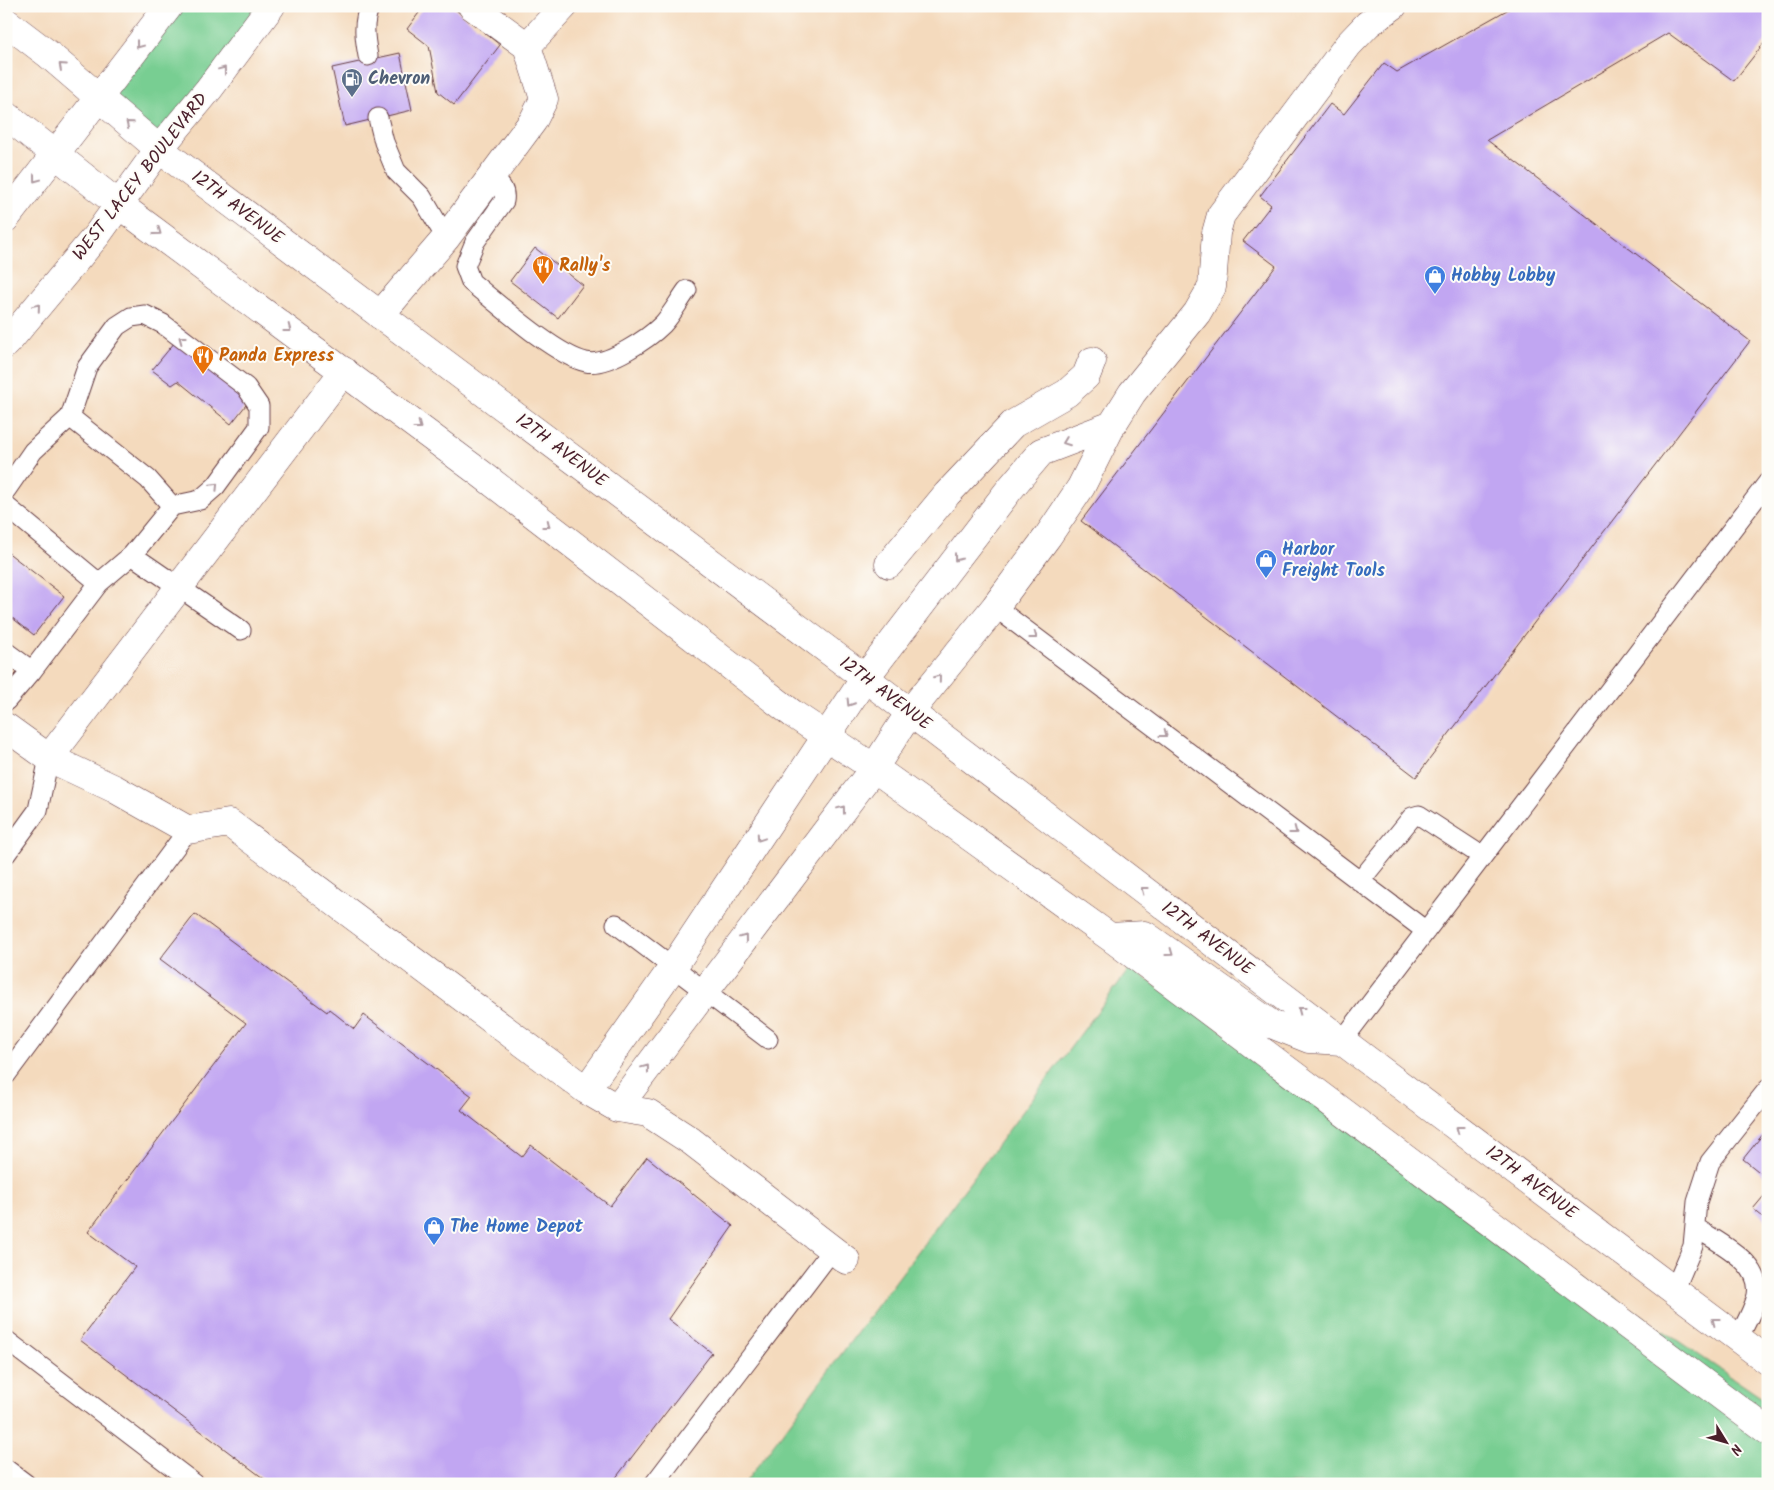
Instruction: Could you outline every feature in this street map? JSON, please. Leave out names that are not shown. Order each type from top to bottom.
[{"type":"main road","points":[[6,218],[168,6]]},
{"type":"main road","name":"WEST LACEY BOULEVARD","points":[[6,344],[97,235],[159,149],[209,89],[271,6]]},
{"type":"main road","points":[[380,315],[446,238],[533,121],[544,99],[527,46],[472,6]]},
{"type":"main road","points":[[527,46],[564,6]]},
{"type":"main road","points":[[617,1108],[704,990],[874,768],[910,712],[995,607],[1048,536],[1081,487],[1112,425],[1132,393],[1197,313],[1212,287],[1216,233],[1221,215],[1348,45],[1368,24],[1393,6]]},
{"type":"main road","name":"12TH AVENUE","points":[[6,22],[48,54],[98,99],[159,149],[866,678],[1342,1041],[1768,1361]]},
{"type":"main road","points":[[6,115],[118,204],[344,371],[827,738],[874,768],[1110,937],[1768,1431]]},
{"type":"main road","points":[[889,564],[947,494],[1013,424],[1067,393],[1086,376],[1092,361]]},
{"type":"main road","points":[[49,758],[344,371]]},
{"type":"main road","points":[[586,1090],[673,967],[866,678],[1009,490],[1041,452],[1112,425]]},
{"type":"main road","points":[[6,727],[49,758],[115,789],[188,830],[229,823],[586,1090],[617,1108],[648,1114],[691,1141],[839,1255]]},
{"type":"main road","points":[[1110,937],[1145,935],[1271,1024],[1309,1039],[1342,1041]]},
{"type":"lane","points":[[368,56],[364,32],[366,13],[370,6]]},
{"type":"lane","points":[[378,118],[384,142],[396,172],[422,197],[446,238]]},
{"type":"lane","points":[[492,177],[503,188],[504,201],[475,242],[468,258],[465,266],[471,282],[564,354],[588,363],[610,358],[639,343],[663,323],[687,290]]},
{"type":"lane","points":[[6,490],[33,451],[70,417],[87,367],[117,326],[131,317],[145,314],[163,324],[246,387],[259,406],[259,427],[216,486],[200,500],[172,506],[132,555],[99,583],[32,671],[6,701]]},
{"type":"lane","points":[[70,417],[148,479],[172,506]]},
{"type":"lane","points":[[1342,1041],[1768,482]]},
{"type":"lane","points":[[6,506],[99,583]]},
{"type":"lane","points":[[132,555],[241,630]]},
{"type":"lane","points":[[995,607],[1426,931]]},
{"type":"lane","points":[[6,652],[32,671]]},
{"type":"lane","points":[[8,848],[38,810],[49,758]]},
{"type":"lane","points":[[1360,882],[1412,817],[1420,815],[1482,856]]},
{"type":"lane","points":[[6,1075],[188,830]]},
{"type":"lane","points":[[616,924],[768,1039]]},
{"type":"lane","points":[[1674,1291],[1693,1246],[1697,1202],[1710,1162],[1768,1089]]},
{"type":"lane","points":[[1695,1227],[1744,1260],[1754,1272],[1758,1284],[1756,1299],[1738,1339]]},
{"type":"lane","points":[[654,1484],[839,1255]]},
{"type":"lane","points":[[6,1340],[195,1484]]},
{"type":"lane","points":[[6,1469],[26,1484]]},
{"type":"green space","points":[[169,6],[271,6],[159,149],[98,99]]},
{"type":"green space","points":[[1130,968],[1768,1402],[1768,1484],[744,1484]]},
{"type":"building","points":[[424,6],[451,6],[500,45],[454,105],[438,92],[429,46],[407,29]]},
{"type":"building","points":[[1514,6],[1768,6],[1768,38],[1734,81],[1668,33],[1487,140],[1750,341],[1416,777],[1081,521],[1276,266],[1243,241],[1271,205],[1260,196],[1330,104],[1344,114],[1384,63],[1397,72]]},
{"type":"building","points":[[400,53],[412,110],[345,126],[332,68]]},
{"type":"building","points":[[535,248],[583,285],[558,318],[510,281]]},
{"type":"building","points":[[184,331],[257,391],[231,424],[178,381],[172,385],[152,370]]},
{"type":"building","points":[[6,551],[64,596],[34,635],[6,613]]},
{"type":"building","name":"The Home Depot","points":[[195,914],[327,1012],[329,1009],[354,1029],[364,1015],[472,1096],[461,1110],[522,1157],[531,1145],[610,1206],[647,1157],[733,1226],[668,1319],[712,1353],[611,1484],[271,1484],[80,1340],[135,1267],[88,1232],[246,1023],[160,959]]},
{"type":"building","points":[[1768,1128],[1768,1179],[1743,1159]]},
{"type":"building","points":[[1768,1191],[1768,1221],[1753,1209]]},
{"type":"place","name":"Chevron","points":[[352,98]]},
{"type":"place","name":"Rally's","points":[[543,285]]},
{"type":"place","name":"Hobby Lobby","points":[[1435,295]]},
{"type":"place","name":"Panda Express","points":[[203,375]]},
{"type":"place","name":"Harbor Freight Tools","points":[[1266,579]]},
{"type":"place","name":"The Home Depot","points":[[434,1246]]}]
